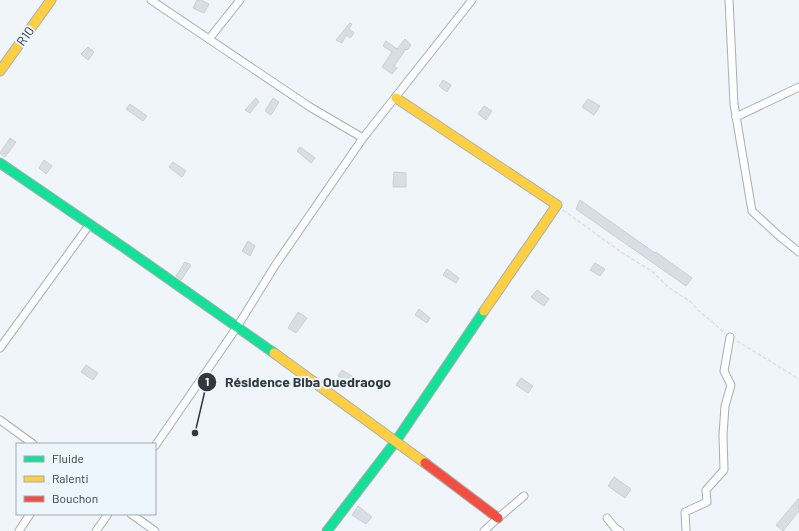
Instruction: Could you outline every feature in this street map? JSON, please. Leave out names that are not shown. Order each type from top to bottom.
[{"type":"street","name":"R10","points":[[0,71],[51,0]]},
{"type":"street","points":[[151,0],[310,107],[363,138]]},
{"type":"street","points":[[209,39],[240,0]]},
{"type":"street","points":[[156,445],[237,327],[276,264],[363,138],[472,0]]},
{"type":"street","points":[[729,0],[730,42],[736,117],[752,211],[799,252]]},
{"type":"street","points":[[736,117],[799,87]]},
{"type":"street","points":[[326,531],[396,441],[557,205],[396,98]]},
{"type":"street","points":[[0,163],[237,327],[396,441],[498,518]]},
{"type":"street","points":[[0,348],[90,224]]},
{"type":"street","points":[[686,531],[685,512],[707,502],[706,490],[724,470],[723,435],[725,406],[731,386],[724,371],[730,336]]},
{"type":"street","points":[[0,420],[32,443]]},
{"type":"street","points":[[484,531],[524,496]]},
{"type":"street","points":[[19,531],[29,515]]},
{"type":"street","points":[[96,531],[107,515]]},
{"type":"street","points":[[132,515],[155,531]]},
{"type":"street","points":[[607,518],[615,528],[620,531]]},
{"type":"path","points":[[557,205],[620,252],[653,272],[668,287],[691,302],[699,311],[730,336],[799,379]]},
{"type":"building","points":[[197,0],[201,0],[209,4],[204,13],[193,8]]},
{"type":"building","points":[[350,23],[352,24],[349,29],[354,33],[350,38],[346,35],[342,43],[336,40]]},
{"type":"building","points":[[405,39],[411,45],[407,50],[406,49],[394,66],[397,68],[392,74],[382,67],[392,52],[383,46],[386,41],[397,49]]},
{"type":"building","points":[[88,47],[94,52],[88,60],[81,54]]},
{"type":"building","points":[[443,80],[451,85],[447,92],[439,86]]},
{"type":"building","points":[[256,98],[259,102],[250,113],[245,110]]},
{"type":"building","points":[[273,98],[279,102],[271,115],[265,111]]},
{"type":"building","points":[[588,99],[600,106],[594,115],[582,107]]},
{"type":"building","points":[[130,104],[147,116],[143,121],[126,109]]},
{"type":"building","points":[[484,106],[492,111],[486,120],[478,114]]},
{"type":"building","points":[[10,138],[16,142],[5,157],[0,153]]},
{"type":"building","points":[[300,147],[315,158],[311,163],[297,151]]},
{"type":"building","points":[[44,160],[52,166],[46,174],[39,168]]},
{"type":"building","points":[[173,162],[186,171],[182,177],[169,167]]},
{"type":"building","points":[[394,172],[406,173],[406,187],[393,187]]},
{"type":"building","points":[[580,200],[692,278],[686,286],[576,209]]},
{"type":"building","points":[[248,241],[255,246],[250,256],[242,251]]},
{"type":"building","points":[[185,262],[191,265],[181,280],[176,276]]},
{"type":"building","points":[[595,263],[605,269],[600,276],[590,270]]},
{"type":"building","points":[[447,269],[459,278],[456,283],[443,275]]},
{"type":"building","points":[[537,290],[549,299],[544,306],[531,297]]},
{"type":"building","points":[[419,309],[430,318],[427,323],[415,315]]},
{"type":"building","points":[[298,312],[307,318],[296,333],[288,328]]},
{"type":"building","points":[[86,365],[98,373],[93,380],[81,372]]},
{"type":"building","points":[[342,370],[355,378],[352,384],[338,376]]},
{"type":"building","points":[[521,378],[533,386],[528,393],[516,385]]},
{"type":"building","points":[[614,477],[631,489],[625,498],[608,486]]},
{"type":"building","points":[[799,498],[799,511],[783,531],[776,525]]},
{"type":"building","points":[[358,506],[372,517],[366,524],[352,515]]},
{"type":"traffic: fast","points":[[0,163],[274,353]]},
{"type":"traffic: fast","points":[[327,531],[396,441],[484,311]]},
{"type":"traffic: slow","points":[[0,71],[51,0]]},
{"type":"traffic: slow","points":[[396,98],[557,205],[484,311]]},
{"type":"traffic: slow","points":[[274,353],[425,463]]},
{"type":"traffic: jam","points":[[425,463],[498,518]]},
{"type":"place","name":"Résidence Biba Ouedraogo","points":[[195,433]]}]
